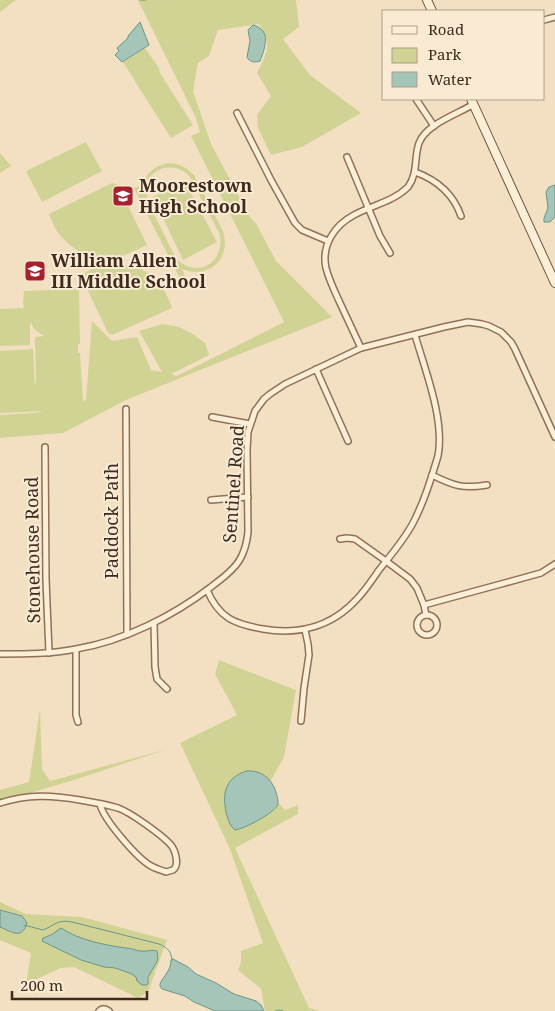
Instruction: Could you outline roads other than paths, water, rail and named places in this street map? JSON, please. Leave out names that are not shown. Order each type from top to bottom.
[{"type":"street","points":[[417,100],[434,126]]},
{"type":"street","points":[[361,348],[326,267],[325,254],[328,241],[334,230],[344,221],[355,214],[400,194],[410,184],[415,172],[418,144],[423,135],[473,101],[555,282]]},
{"type":"street","points":[[237,113],[295,223],[302,230],[328,241]]},
{"type":"street","points":[[347,157],[380,236],[390,253]]},
{"type":"street","points":[[415,172],[436,182],[446,190],[454,200],[461,216]]},
{"type":"street","name":"Sentinel Road","points":[[0,654],[49,653],[98,645],[154,623],[178,611],[230,573],[242,556],[247,541],[247,450],[250,424],[255,411],[264,399],[286,384],[361,348],[468,322],[489,326],[501,332],[511,342],[552,422],[555,437]]},
{"type":"street","points":[[207,590],[212,601],[227,618],[241,624],[275,631],[305,630],[324,624],[345,611],[357,599],[412,524],[422,503],[440,448],[440,428],[415,335]]},
{"type":"street","points":[[316,369],[348,441]]},
{"type":"street","name":"Paddock Path","points":[[126,409],[127,634]]},
{"type":"street","points":[[212,417],[250,424]]},
{"type":"street","name":"Stonehouse Road","points":[[45,447],[46,579],[49,653]]},
{"type":"street","points":[[432,475],[445,482],[463,487],[487,486]]},
{"type":"street","points":[[211,500],[248,497]]},
{"type":"street","points":[[340,539],[354,539],[410,579],[417,588],[426,615]]},
{"type":"street","points":[[424,605],[541,572],[555,564]]},
{"type":"street","points":[[426,615],[432,616],[437,624],[433,633],[428,635],[421,634],[416,626],[420,617],[426,615]]},
{"type":"street","points":[[154,623],[157,679],[166,689]]},
{"type":"street","points":[[301,721],[309,655],[305,630]]},
{"type":"street","points":[[76,650],[76,715],[78,722]]},
{"type":"street","points":[[0,803],[21,797],[38,795],[56,796],[100,804],[119,808],[130,813],[172,846],[177,860],[176,867],[166,872],[151,866],[140,858],[106,818],[100,804]]},
{"type":"street","points":[[98,1011],[105,1008],[109,1011]]},
{"type":"water","points":[[140,22],[149,45],[122,62],[115,55],[119,51],[117,48],[128,38]]},
{"type":"water","points":[[253,25],[263,31],[266,40],[260,61],[256,62],[251,61],[247,57],[250,41],[248,30]]},
{"type":"water","points":[[555,185],[555,217],[550,222],[544,222],[548,208],[546,192],[549,187]]},
{"type":"water","points":[[247,771],[258,772],[270,781],[276,791],[278,804],[276,808],[259,820],[235,830],[230,824],[226,812],[225,792],[234,777]]},
{"type":"water","points":[[0,910],[22,916],[27,923],[22,932],[16,933],[0,927]]},
{"type":"water","points":[[61,928],[76,936],[101,944],[139,951],[157,951],[158,960],[148,977],[148,984],[142,985],[132,974],[81,960],[42,941],[43,938]]},
{"type":"water","points":[[173,959],[196,974],[234,994],[256,1001],[264,1011],[215,1011],[185,996],[162,989],[160,984],[169,970],[171,960]]},
{"type":"waterway","points":[[140,0],[146,0]]},
{"type":"waterway","points":[[24,925],[43,930],[60,922],[72,922],[159,944],[168,950],[172,960]]},
{"type":"waterway","points":[[275,1011],[283,1011]]},
{"type":"place","name":"Moorestown High School","points":[[123,196]]},
{"type":"place","name":"William Allen III Middle School","points":[[35,271]]}]
